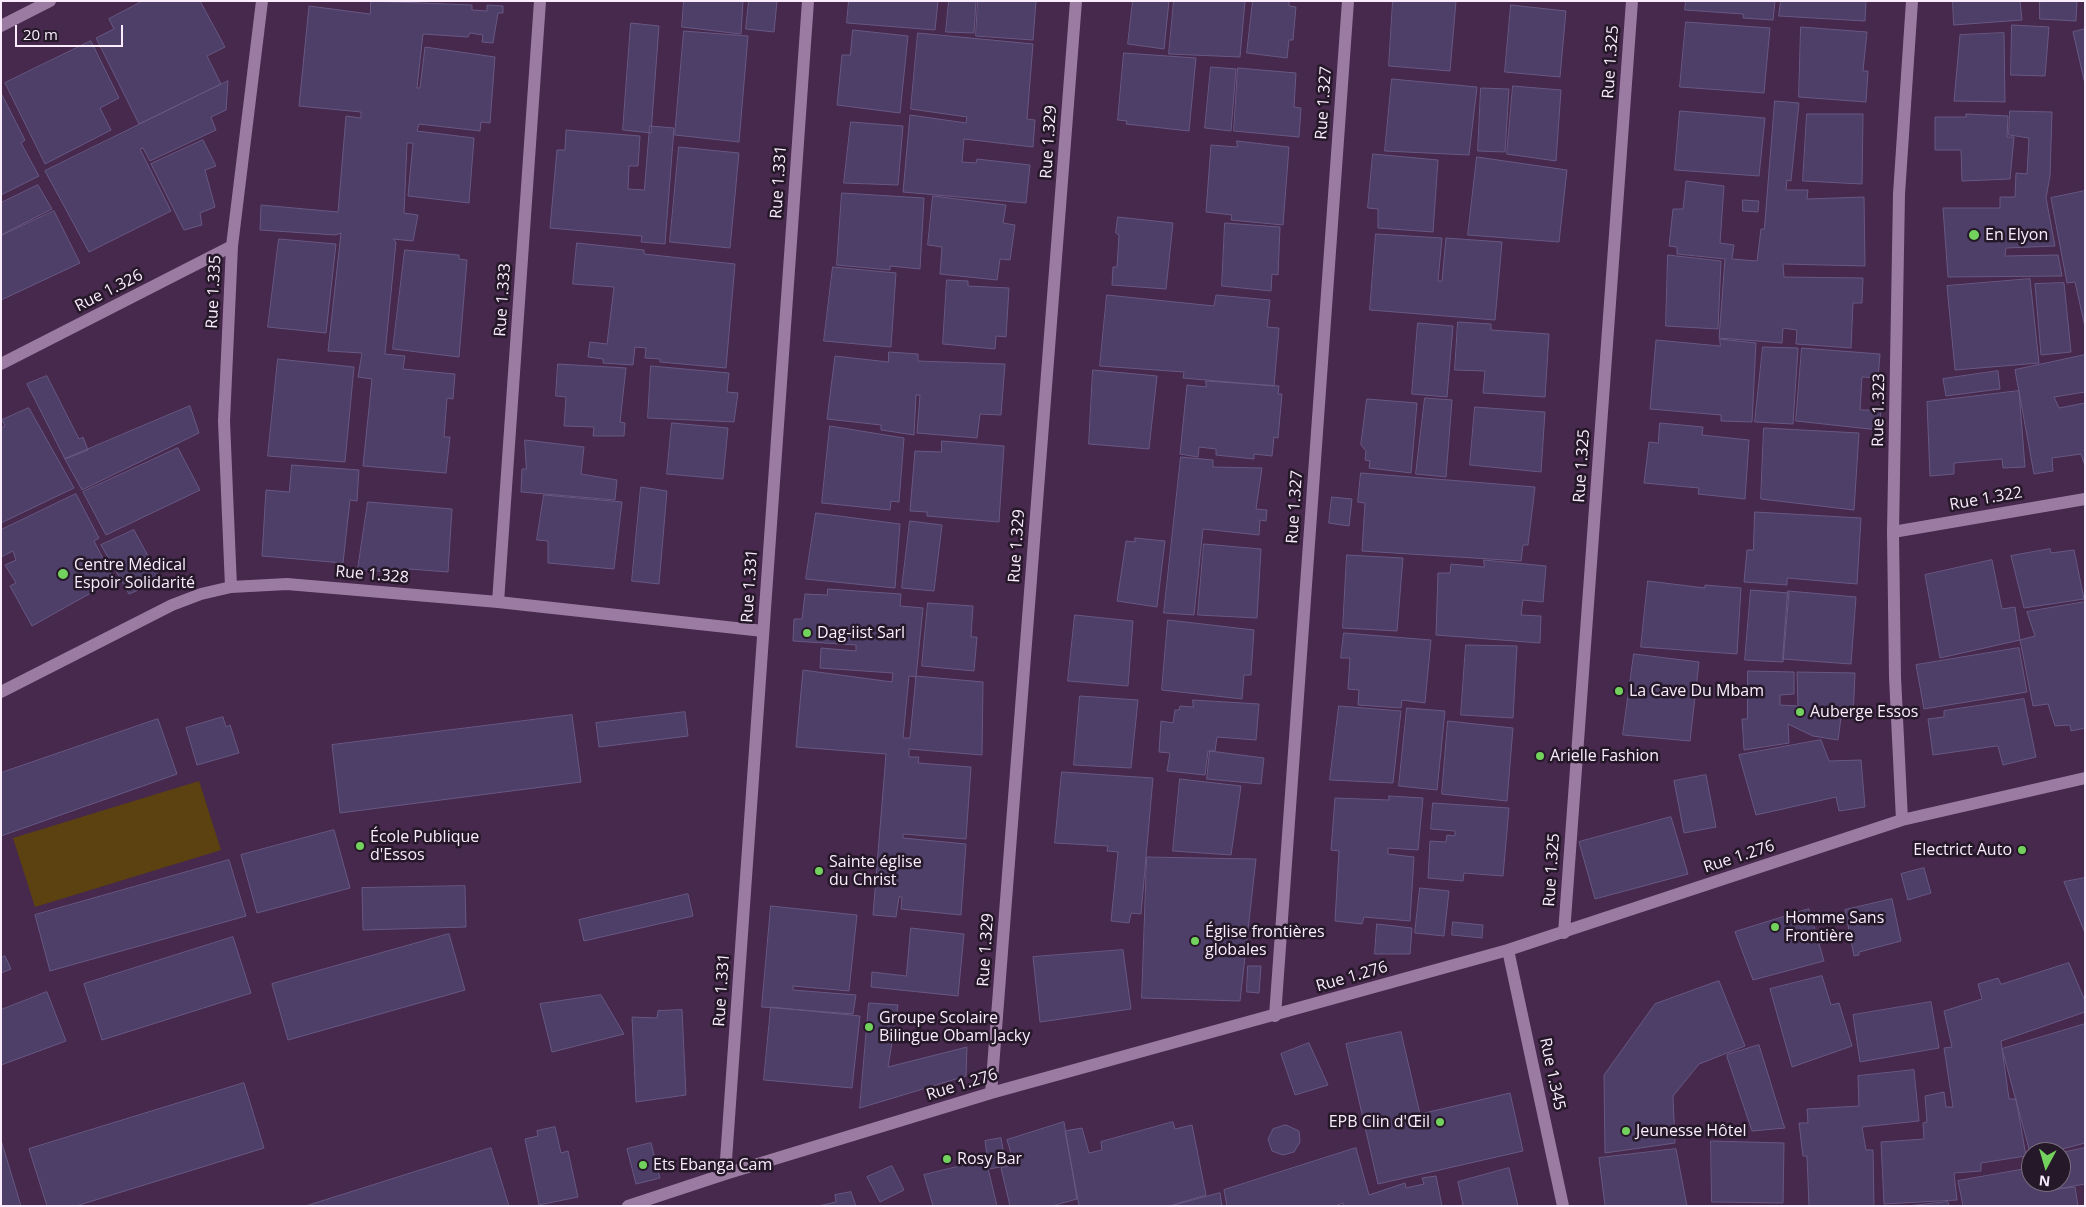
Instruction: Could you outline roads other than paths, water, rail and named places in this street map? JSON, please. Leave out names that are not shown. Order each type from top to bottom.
[{"type":"street","points":[[1,26],[50,1]]},
{"type":"street","name":"Rue 1.335","points":[[231,587],[224,421],[232,246],[262,1]]},
{"type":"street","name":"Rue 1.333","points":[[498,602],[540,1]]},
{"type":"street","name":"Rue 1.331","points":[[725,1174],[808,1]]},
{"type":"street","name":"Rue 1.329","points":[[991,1093],[1076,1]]},
{"type":"street","name":"Rue 1.327","points":[[1274,1016],[1348,1]]},
{"type":"street","name":"Rue 1.325","points":[[1564,933],[1632,1]]},
{"type":"street","name":"Rue 1.323","points":[[1902,820],[1895,676],[1893,532],[1900,194],[1912,1]]},
{"type":"street","name":"Rue 1.326","points":[[1,364],[232,246]]},
{"type":"street","name":"Rue 1.322","points":[[1893,532],[2085,499]]},
{"type":"street","name":"Rue 1.328","points":[[1,692],[172,605],[201,594],[231,587],[286,584],[498,602],[763,631]]},
{"type":"street","name":"Rue 1.276","points":[[628,1206],[725,1174],[991,1093],[1508,950],[1902,820],[2085,778]]},
{"type":"street","name":"Rue 1.345","points":[[1508,950],[1564,1206]]},
{"type":"place","name":"En Elyon","points":[[1974,235]]},
{"type":"place","name":"Centre Médical Espoir Solidarité","points":[[63,574]]},
{"type":"place","name":"Dag-iist Sarl","points":[[807,633]]},
{"type":"place","name":"La Cave Du Mbam","points":[[1619,691]]},
{"type":"place","name":"Auberge Essos","points":[[1800,712]]},
{"type":"place","name":"Arielle Fashion","points":[[1540,756]]},
{"type":"place","name":"École Publique d'Essos","points":[[360,846]]},
{"type":"place","name":"Electrict Auto","points":[[2022,850]]},
{"type":"place","name":"Sainte église du Christ","points":[[819,871]]},
{"type":"place","name":"Homme Sans Frontière","points":[[1775,927]]},
{"type":"place","name":"Église frontières globales","points":[[1195,941]]},
{"type":"place","name":"Groupe Scolaire Bilingue Obam Jacky","points":[[869,1027]]},
{"type":"place","name":"EPB Clin d'Œil","points":[[1440,1122]]},
{"type":"place","name":"Jeunesse Hôtel","points":[[1626,1131]]},
{"type":"place","name":"Rosy Bar","points":[[947,1159]]},
{"type":"place","name":"Ets Ebanga Cam","points":[[643,1165]]}]
